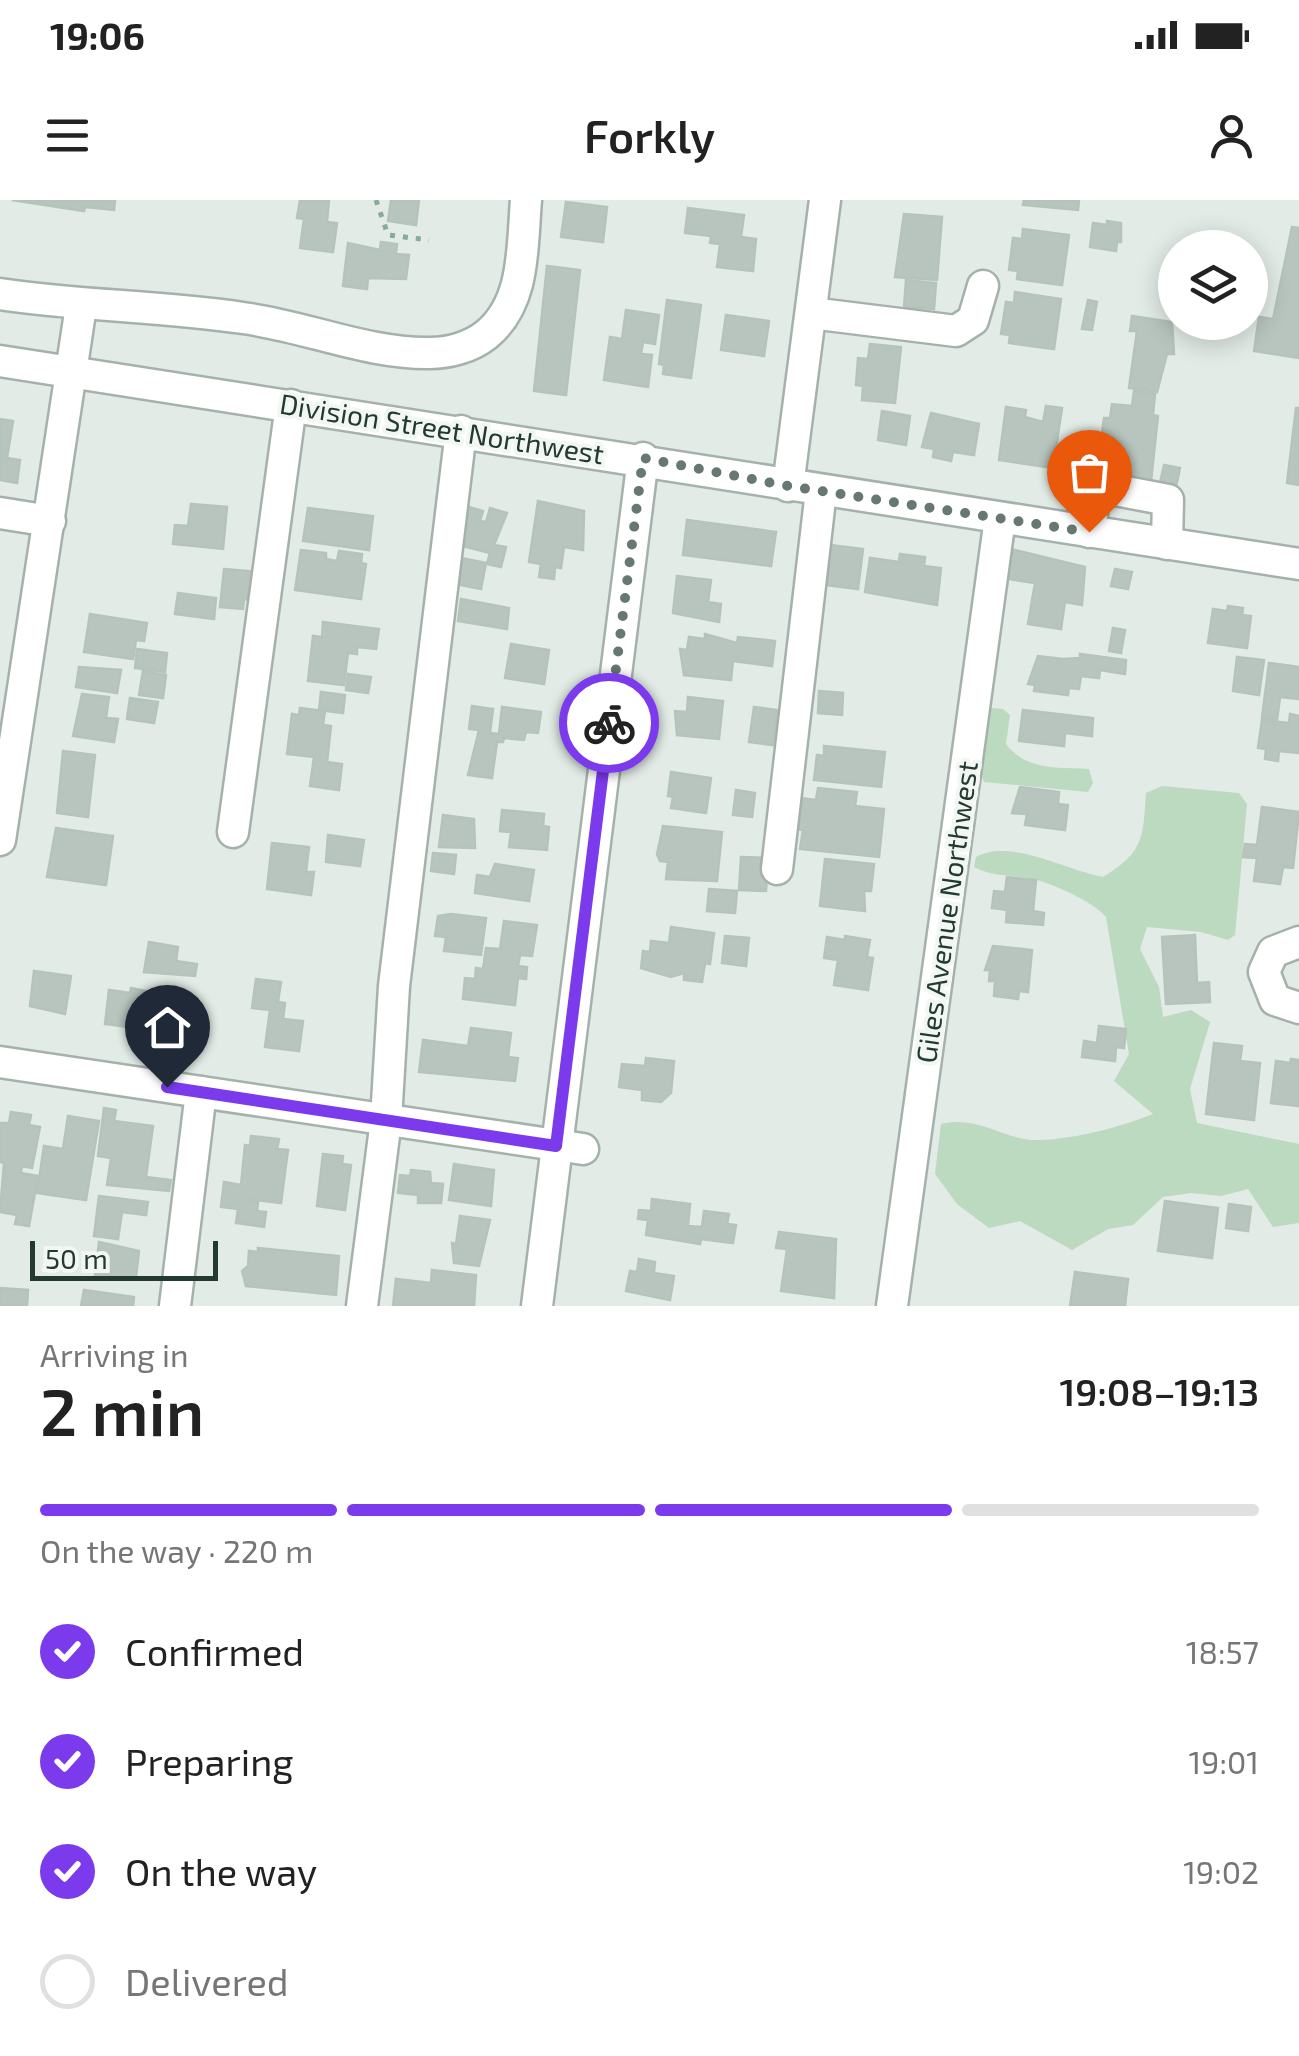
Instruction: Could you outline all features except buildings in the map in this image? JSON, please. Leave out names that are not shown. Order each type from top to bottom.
[{"type":"street","points":[[0,294],[81,306],[159,308],[243,318],[310,328],[399,352],[448,352],[485,336],[512,303],[519,276],[526,200]]},
{"type":"street","points":[[788,486],[825,200]]},
{"type":"street","points":[[810,313],[956,331],[973,320],[983,286]]},
{"type":"street","points":[[0,840],[11,686],[50,521],[81,306]]},
{"type":"street","name":"Division Street Northwest","points":[[0,361],[643,458],[788,486],[1299,564]]},
{"type":"street","points":[[233,832],[291,405]]},
{"type":"street","points":[[362,1306],[386,1120],[394,986],[462,431]]},
{"type":"street","points":[[537,1306],[570,1148],[643,458]]},
{"type":"street","points":[[1089,532],[1095,496],[1105,488],[1168,500],[1167,544]]},
{"type":"street","points":[[777,868],[821,491]]},
{"type":"street","points":[[0,513],[50,521]]},
{"type":"street","name":"Giles Avenue Northwest","points":[[892,1306],[1000,518]]},
{"type":"street","points":[[1299,942],[1272,952],[1264,972],[1276,1000],[1299,1008]]},
{"type":"street","points":[[0,1062],[570,1148]]},
{"type":"street","points":[[175,1306],[200,1092]]},
{"type":"path","points":[[376,200],[388,234],[429,240]]},
{"type":"green space","points":[[991,708],[1003,709],[1010,715],[1006,744],[1014,753],[1043,766],[1089,769],[1093,783],[1088,792],[984,782],[981,774]]},
{"type":"green space","points":[[1162,786],[1239,793],[1247,804],[1235,935],[1228,940],[1201,932],[1147,927],[1140,949],[1159,987],[1163,1017],[1191,1010],[1210,1022],[1190,1089],[1197,1123],[1299,1144],[1299,1223],[1273,1227],[1248,1189],[1221,1196],[1191,1193],[1163,1197],[1133,1225],[1108,1229],[1072,1250],[1020,1221],[989,1228],[957,1204],[935,1174],[941,1124],[968,1123],[1039,1140],[1097,1132],[1153,1114],[1114,1081],[1129,1054],[1106,917],[1084,900],[1054,886],[974,867],[976,857],[990,852],[1022,853],[1103,877],[1134,851],[1142,833],[1146,793]]},
{"type":"way so far","points":[[609,723],[643,458],[788,486],[1089,532]]},
{"type":"route","points":[[167,1087],[556,1146],[609,723]]}]
